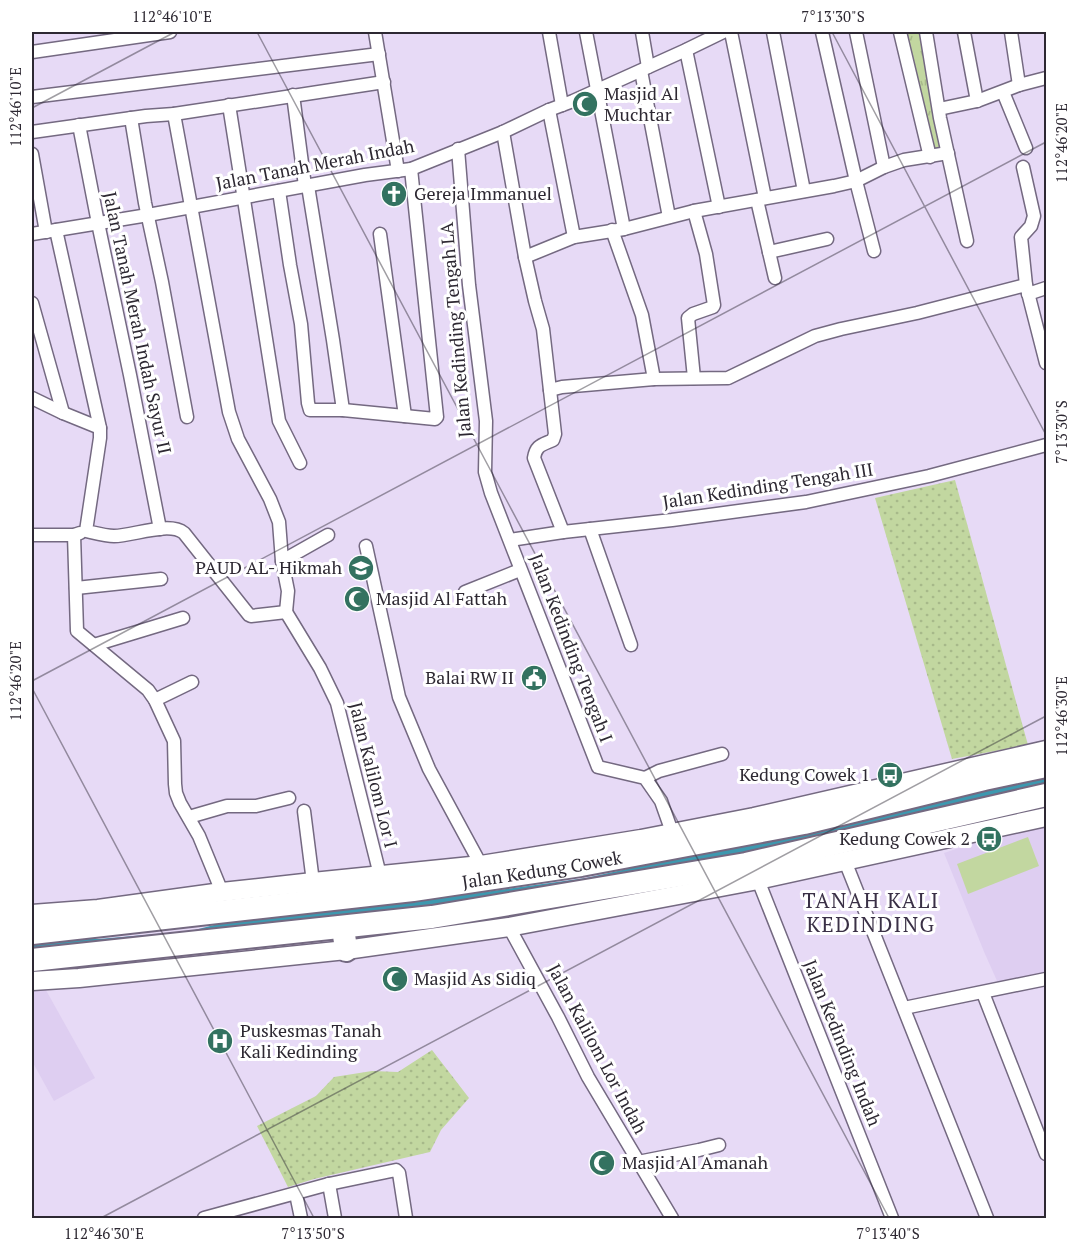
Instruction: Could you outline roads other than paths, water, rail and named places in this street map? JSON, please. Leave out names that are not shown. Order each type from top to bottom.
[{"type":"highway","name":"Jalan Kedung Cowek","points":[[32,960],[198,930],[225,920],[592,862],[802,815],[1047,766]]},
{"type":"highway","name":"Jalan Kedung Cowek","points":[[225,920],[343,927],[432,917],[934,832],[1047,795]]},
{"type":"highway","points":[[343,927],[346,950]]},
{"type":"highway","name":"Jalan Kedung Cowek","points":[[32,933],[198,930]]},
{"type":"main road","name":"Jalan Kedung Cowek","points":[[32,914],[98,909],[225,920],[313,882],[481,865],[641,839],[754,817],[802,815],[1047,750]]},
{"type":"main road","name":"Jalan Kedung Cowek","points":[[32,981],[346,950],[509,927],[758,880],[845,861],[934,832],[1047,817]]},
{"type":"street","points":[[32,52],[170,32]]},
{"type":"street","points":[[279,191],[302,324],[309,407],[312,411],[343,410],[435,419],[438,417],[404,170],[375,32]]},
{"type":"street","points":[[549,32],[562,105]]},
{"type":"street","points":[[586,32],[618,229],[642,315],[654,379]]},
{"type":"street","points":[[642,32],[644,69],[669,217]]},
{"type":"street","points":[[731,32],[769,252],[776,278]]},
{"type":"street","points":[[773,32],[804,191]]},
{"type":"street","points":[[822,32],[874,250]]},
{"type":"street","points":[[856,32],[884,167]]},
{"type":"street","points":[[900,32],[930,157]]},
{"type":"street","points":[[926,32],[939,109],[967,241]]},
{"type":"street","points":[[964,32],[977,101]]},
{"type":"street","points":[[1011,32],[1019,85]]},
{"type":"street","name":"Jalan Tanah Merah Indah","points":[[32,234],[404,170],[502,132],[686,50],[717,33]]},
{"type":"street","points":[[686,50],[719,207]]},
{"type":"street","points":[[32,97],[379,54]]},
{"type":"street","points":[[939,109],[977,101],[1019,85],[1047,78]]},
{"type":"street","points":[[32,132],[79,124],[174,114],[384,82]]},
{"type":"street","points":[[1004,92],[1026,148]]},
{"type":"street","points":[[293,95],[343,410]]},
{"type":"street","points":[[229,105],[279,421],[300,463]]},
{"type":"street","points":[[549,110],[574,237]]},
{"type":"street","points":[[32,535],[80,533],[113,536],[160,529],[178,529],[184,533],[249,615],[286,612],[288,591],[282,561],[279,522],[270,499],[238,439],[229,412],[174,114]]},
{"type":"street","points":[[131,118],[187,417]]},
{"type":"street","name":"Jalan Tanah Merah Indah Sayur II","points":[[79,124],[160,529]]},
{"type":"street","points":[[502,132],[525,257],[543,329],[555,434],[553,440],[537,448],[534,458],[563,532]]},
{"type":"street","name":"Jalan Kedinding Tengah LA","points":[[458,149],[469,285],[486,421],[485,472],[510,540]]},
{"type":"street","points":[[525,257],[574,237],[694,211],[834,186],[856,181],[904,160],[948,153]]},
{"type":"street","points":[[32,154],[100,428],[100,438],[80,533],[76,628],[79,633],[148,690],[155,700],[174,741],[175,784],[180,803],[199,836],[225,920]]},
{"type":"street","points":[[1023,167],[1034,216],[1031,226],[1021,237],[1027,290],[1047,363]]},
{"type":"street","points":[[694,211],[706,254],[714,305],[688,318],[694,378]]},
{"type":"street","points":[[380,234],[405,416]]},
{"type":"street","points":[[769,252],[827,239]]},
{"type":"street","points":[[550,390],[654,379],[728,378],[815,336],[1027,290],[1047,288]]},
{"type":"street","points":[[32,303],[63,413]]},
{"type":"street","points":[[32,398],[100,428]]},
{"type":"street","name":"Jalan Kedinding Tengah III","points":[[510,540],[806,502],[929,476],[1047,445]]},
{"type":"street","points":[[590,529],[631,645]]},
{"type":"street","points":[[282,561],[328,535]]},
{"type":"street","name":"Jalan Kedinding Tengah I","points":[[510,540],[598,767],[645,778]]},
{"type":"street","points":[[366,546],[399,697],[429,769],[481,865]]},
{"type":"street","points":[[465,592],[520,570]]},
{"type":"street","points":[[76,588],[161,579]]},
{"type":"street","name":"Jalan Kalilom Lor I","points":[[286,612],[320,668],[337,703],[380,875]]},
{"type":"street","points":[[94,645],[183,618]]},
{"type":"street","points":[[155,700],[192,682]]},
{"type":"street","points":[[672,832],[661,801],[645,778],[659,771],[722,754]]},
{"type":"street","points":[[189,817],[227,806],[256,806],[289,798]]},
{"type":"street","points":[[304,811],[313,882]]},
{"type":"street","points":[[845,861],[987,1218]]},
{"type":"street","name":"Jalan Kedinding Indah","points":[[758,880],[892,1218]]},
{"type":"street","name":"Jalan Kalilom Lor Indah","points":[[509,927],[549,999],[588,1077],[672,1218]]},
{"type":"street","points":[[904,1008],[1047,979]]},
{"type":"street","points":[[983,993],[1047,1154]]},
{"type":"street","points":[[638,1162],[719,1145]]},
{"type":"street","points":[[204,1218],[396,1170],[399,1173],[406,1218]]},
{"type":"street","points":[[329,1185],[335,1218]]},
{"type":"street","points":[[296,1194],[301,1218]]},
{"type":"water","points":[[1046,776],[1046,791],[587,889],[32,955],[32,942],[191,931],[237,919],[361,905],[374,907],[586,878]]},
{"type":"place","name":"Masjid Al Muchtar","points":[[585,104]]},
{"type":"place","name":"Gereja Immanuel","points":[[394,194]]},
{"type":"place","name":"PAUD AL- Hikmah","points":[[361,568]]},
{"type":"place","name":"Masjid Al Fattah","points":[[357,599]]},
{"type":"place","name":"Balai RW II","points":[[534,678]]},
{"type":"place","name":"Kedung Cowek 1","points":[[890,775]]},
{"type":"place","name":"Kedung Cowek 2","points":[[989,839]]},
{"type":"place","name":"Masjid As Sidiq","points":[[395,979]]},
{"type":"place","name":"Puskesmas Tanah Kali Kedinding","points":[[220,1041]]},
{"type":"place","name":"Masjid Al Amanah","points":[[602,1163]]},
{"type":"district","name":"TANAH KALI KEDINDING","points":[[871,913]]}]
